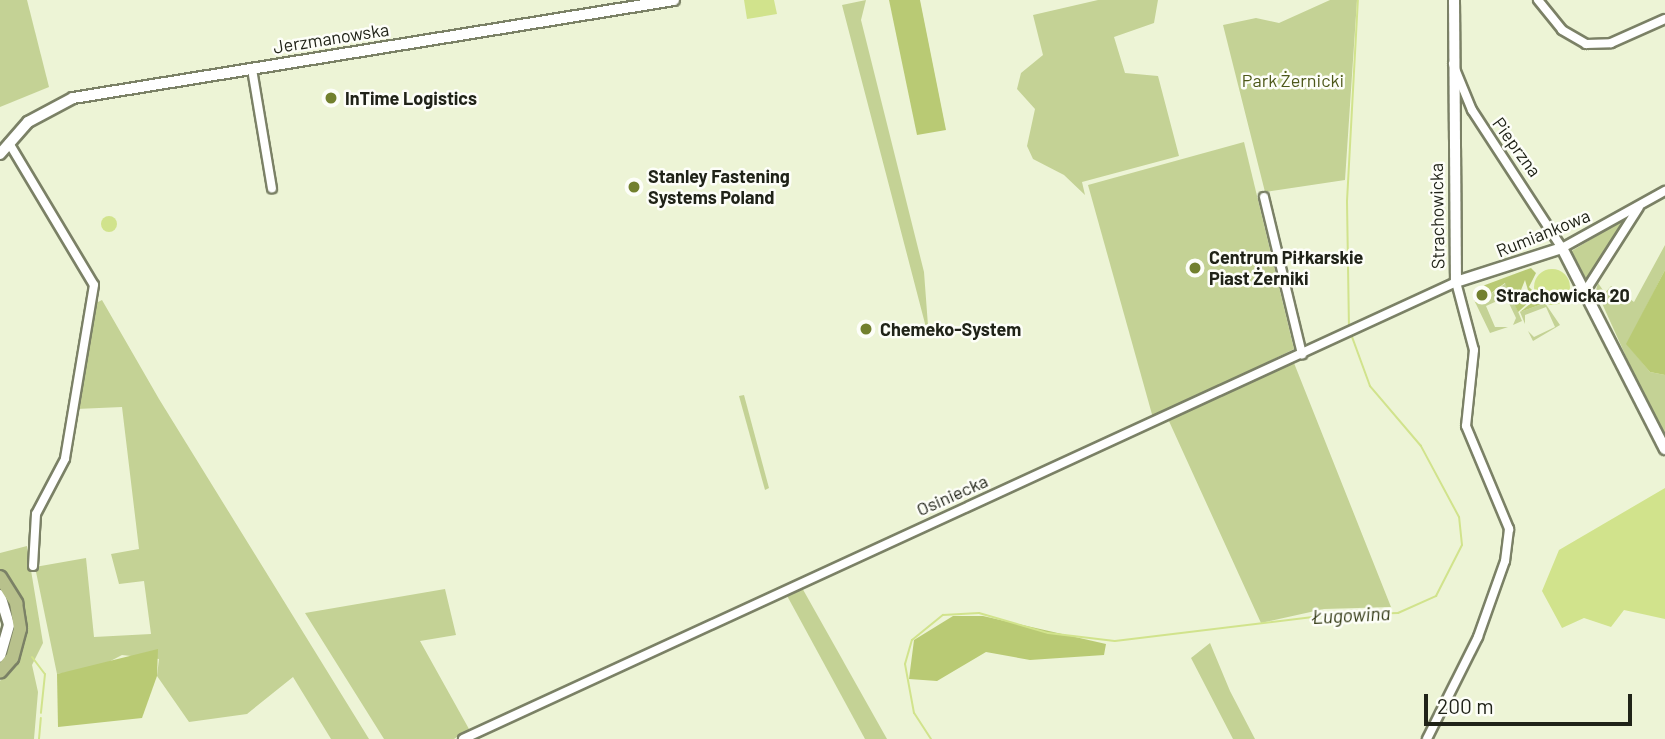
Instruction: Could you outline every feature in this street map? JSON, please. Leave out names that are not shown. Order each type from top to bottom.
[{"type":"main road","points":[[0,577],[16,603],[20,638],[0,673]]},
{"type":"street","name":"Jerzmanowska","points":[[0,154],[37,115],[73,98],[674,0]]},
{"type":"street","name":"Strachowicka","points":[[1427,739],[1478,637],[1505,561],[1509,529],[1466,426],[1474,350],[1456,282],[1454,0]]},
{"type":"street","points":[[1538,0],[1562,30],[1586,44],[1611,43],[1665,19]]},
{"type":"street","name":"Pieprzna","points":[[1454,64],[1472,110],[1562,248]]},
{"type":"street","points":[[252,69],[272,188]]},
{"type":"street","points":[[0,134],[9,143],[94,285],[65,459],[36,514],[33,566]]},
{"type":"street","name":"Rumiankowa","points":[[1456,282],[1562,248],[1665,191]]},
{"type":"street","points":[[1264,197],[1302,354]]},
{"type":"street","name":"Rumiankowa","points":[[1586,290],[1639,207]]},
{"type":"street","points":[[1562,248],[1586,290],[1665,449]]},
{"type":"street","name":"Osiniecka","points":[[463,739],[1456,282]]},
{"type":"street","points":[[0,595],[9,625],[0,657]]},
{"type":"green space","points":[[0,0],[27,0],[49,87],[0,107]]},
{"type":"green space","points":[[866,0],[861,20],[924,272],[929,339],[842,5]]},
{"type":"green space","points":[[1098,0],[1158,0],[1154,23],[1114,37],[1125,73],[1158,76],[1179,156],[1082,182],[1085,195],[1064,175],[1033,159],[1027,146],[1035,109],[1017,89],[1021,73],[1043,55],[1033,15]]},
{"type":"green space","name":"Park Żernicki","points":[[1330,0],[1357,0],[1345,180],[1265,192],[1223,25],[1256,18],[1279,23]]},
{"type":"green space","name":"Centrum Piłkarskie Piast Żerniki","points":[[1244,142],[1294,349],[1153,418],[1088,185]]},
{"type":"green space","points":[[1626,218],[1629,220],[1587,280],[1570,252]]},
{"type":"green space","points":[[1665,245],[1665,270],[1627,344],[1650,372],[1665,375],[1665,443],[1596,290],[1598,283],[1605,293],[1611,286],[1634,302]]},
{"type":"green space","points":[[1506,283],[1522,321],[1513,325],[1516,318],[1506,297],[1486,306],[1495,327],[1508,327],[1490,333],[1476,304]]},
{"type":"green space","points":[[102,300],[159,399],[369,739],[331,739],[293,677],[247,714],[189,722],[157,676],[159,659],[122,655],[99,667],[57,674],[35,567],[86,558],[94,637],[151,634],[144,581],[119,584],[111,554],[139,549],[122,407],[76,409],[96,303]]},
{"type":"green space","points":[[1545,303],[1560,325],[1533,341],[1528,331],[1534,337],[1555,327],[1546,307],[1525,315],[1525,324],[1520,312]]},
{"type":"green space","points":[[1294,363],[1391,607],[1324,609],[1261,623],[1168,419]]},
{"type":"green space","points":[[744,395],[769,488],[765,490],[739,396]]},
{"type":"green space","points":[[27,546],[43,643],[32,665],[38,692],[34,739],[0,739],[0,681],[19,657],[25,623],[20,596],[0,570],[0,553]]},
{"type":"green space","points":[[801,586],[887,739],[865,739],[785,592]]},
{"type":"green space","points":[[445,589],[456,635],[420,641],[469,729],[454,739],[384,739],[305,613]]},
{"type":"green space","points":[[1210,643],[1230,691],[1255,739],[1233,739],[1191,658]]},
{"type":"shaded area","points":[[744,0],[774,0],[777,14],[747,19]]},
{"type":"shaded area","points":[[889,0],[920,0],[946,130],[917,135]]},
{"type":"shaded area","points":[[106,216],[112,216],[117,224],[115,230],[106,232],[101,227],[101,221]]},
{"type":"shaded area","points":[[1531,268],[1536,273],[1529,287],[1545,303],[1520,312],[1530,304],[1529,298],[1541,303],[1530,297],[1525,280],[1521,290],[1528,303],[1518,312],[1505,283],[1476,304],[1473,297],[1485,285]]},
{"type":"shaded area","points":[[1552,269],[1565,274],[1570,287],[1565,300],[1552,305],[1539,300],[1534,287],[1539,274]]},
{"type":"shaded area","points":[[1665,270],[1665,375],[1650,372],[1626,344]]},
{"type":"shaded area","points":[[1665,488],[1665,619],[1624,610],[1611,627],[1584,618],[1562,628],[1542,591],[1559,550]]},
{"type":"shaded area","points":[[953,616],[983,616],[1106,644],[1104,655],[1030,660],[986,652],[937,681],[909,679],[914,640]]},
{"type":"shaded area","points":[[158,649],[157,676],[142,718],[58,727],[57,674]]},
{"type":"waterway","name":"Ługowina","points":[[1349,329],[1347,201],[1358,0]]},
{"type":"waterway","name":"Ługowina","points":[[931,739],[914,713],[905,664],[912,640],[943,615],[979,613],[1048,633],[1115,641],[1331,615],[1398,613],[1436,596],[1462,545],[1459,517],[1421,446],[1370,386],[1351,334]]},
{"type":"waterway","points":[[32,657],[45,674],[41,713]]},
{"type":"waterway","points":[[39,739],[41,718]]},
{"type":"place","name":"InTime Logistics","points":[[331,98]]},
{"type":"place","name":"Stanley Fastening Systems Poland","points":[[634,187]]},
{"type":"place","name":"Centrum Piłkarskie Piast Żerniki","points":[[1195,268]]},
{"type":"place","name":"Strachowicka 20","points":[[1482,295]]},
{"type":"place","name":"Chemeko-System","points":[[866,329]]}]
